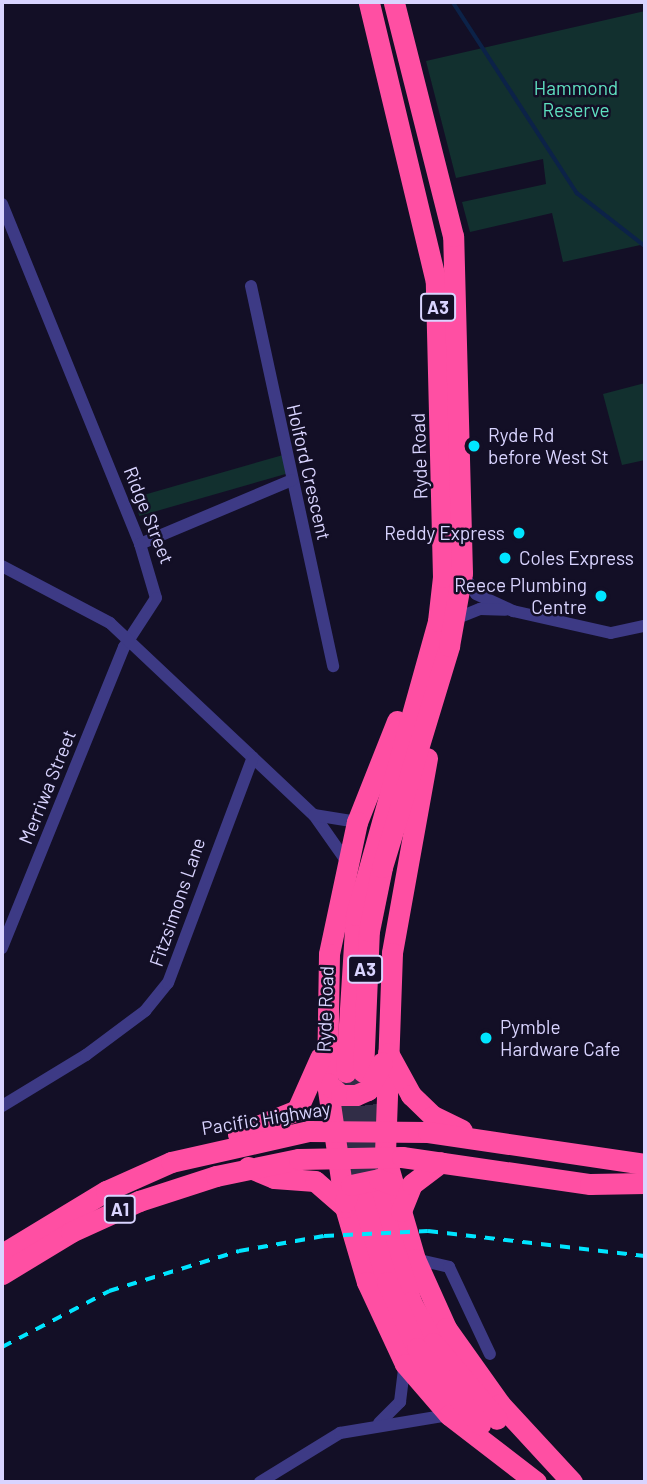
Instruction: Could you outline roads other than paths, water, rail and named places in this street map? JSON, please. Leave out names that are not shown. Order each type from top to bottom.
[{"type":"highway","name":"Ryde Road","points":[[345,1075],[362,1004],[379,880],[449,646],[436,282],[369,2]]},
{"type":"highway","name":"Ryde Road","points":[[345,1075],[346,989],[365,869],[462,573],[453,236],[394,2]]},
{"type":"highway","points":[[229,1144],[241,1131],[279,1119],[306,1101],[325,1043],[329,954],[357,822],[446,620]]},
{"type":"highway","points":[[449,646],[395,924],[382,1128],[385,1156],[370,1196],[367,1282],[405,1364],[449,1415],[536,1482]]},
{"type":"highway","points":[[325,1043],[345,1075],[335,1129],[337,1156],[370,1196],[399,1270],[433,1343],[500,1422],[572,1482]]},
{"type":"highway","points":[[345,1075],[341,1095],[368,1090],[387,1051]]},
{"type":"highway","points":[[387,1051],[402,1084],[433,1116],[482,1141]]},
{"type":"highway","name":"Pacific Highway","points":[[2,1254],[135,1176],[229,1144],[335,1129],[382,1128],[645,1164]]},
{"type":"highway","name":"A1","points":[[2,1274],[127,1206],[248,1167],[337,1156],[385,1156],[590,1184],[645,1183]]},
{"type":"highway","points":[[441,1162],[412,1184],[401,1210],[415,1259],[466,1359],[572,1482]]},
{"type":"highway","points":[[248,1167],[274,1178],[315,1181],[370,1196],[401,1210]]},
{"type":"highway","points":[[370,1196],[387,1282],[417,1348],[472,1418],[545,1482]]},
{"type":"street","name":"Ridge Street","points":[[2,204],[140,544],[156,598],[130,641]]},
{"type":"street","name":"Holford Crescent","points":[[251,286],[333,666]]},
{"type":"street","points":[[140,544],[292,480]]},
{"type":"street","points":[[2,566],[83,604],[130,641],[314,815],[347,862]]},
{"type":"street","points":[[462,573],[476,594],[513,611]]},
{"type":"street","points":[[446,620],[480,609],[513,611],[611,633],[645,626]]},
{"type":"street","name":"Merriwa Street","points":[[2,948],[130,641]]},
{"type":"street","name":"Fitzsimons Lane","points":[[2,1105],[86,1055],[145,1011],[168,983],[253,757]]},
{"type":"street","points":[[314,815],[357,822]]},
{"type":"street","points":[[415,1259],[449,1267],[490,1354]]},
{"type":"street","points":[[379,1424],[403,1394],[405,1364]]},
{"type":"street","points":[[260,1482],[307,1448],[379,1424],[449,1415]]},
{"type":"waterway","points":[[453,2],[577,193],[645,246]]},
{"type":"tunnel","points":[[346,1072],[362,1197]]},
{"type":"tunnel","points":[[363,1074],[378,1196]]},
{"type":"railway","points":[[2,1347],[109,1291],[239,1251],[324,1236],[428,1231],[645,1256]]},
{"type":"place","name":"Ryde Rd before West St","points":[[474,446]]},
{"type":"place","name":"Reddy Express","points":[[519,533]]},
{"type":"place","name":"Coles Express","points":[[505,558]]},
{"type":"place","name":"Reece Plumbing Centre","points":[[601,596]]},
{"type":"place","name":"Pymble Hardware Cafe","points":[[486,1038]]},
{"type":"park label","name":"Hammond Reserve","points":[[576,99]]}]
